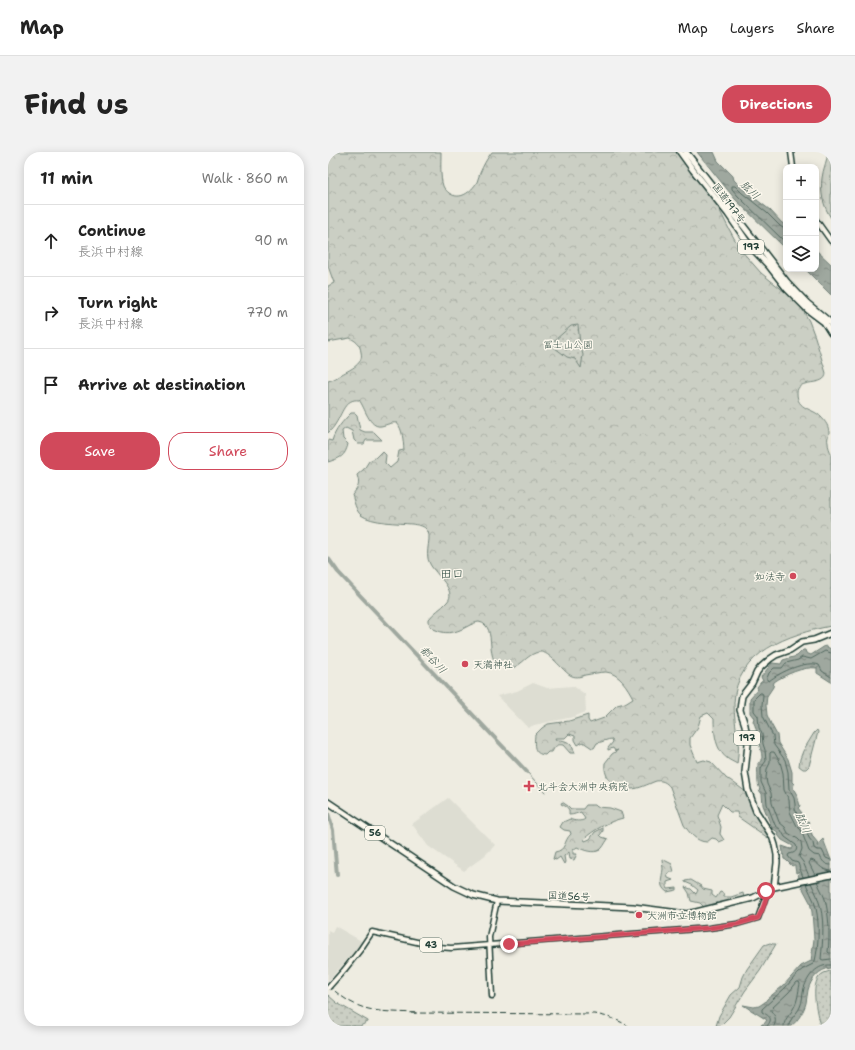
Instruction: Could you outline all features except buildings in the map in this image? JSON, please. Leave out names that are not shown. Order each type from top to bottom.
[{"type":"highway","name":"国道197号","points":[[680,152],[728,214],[750,246],[769,266],[787,289],[808,310],[824,322],[831,333]]},
{"type":"highway","points":[[686,152],[787,282],[797,293],[831,323]]},
{"type":"highway","points":[[690,152],[790,280],[809,300],[831,319]]},
{"type":"highway","name":"197","points":[[774,887],[777,855],[772,836],[756,811],[748,790],[745,772],[748,744],[745,725],[740,710],[740,702],[742,696],[752,683],[757,672],[770,659],[790,650],[802,642],[814,640],[831,633]]},
{"type":"highway","name":"国道56号","points":[[328,802],[454,886],[472,896],[497,901],[633,907],[687,914],[753,898],[774,887],[831,875]]},
{"type":"main road","points":[[791,152],[793,164]]},
{"type":"main road","points":[[819,224],[831,241]]},
{"type":"main road","name":"43","points":[[328,988],[366,942],[372,932],[439,947],[451,948],[687,930],[737,924],[758,918],[765,901],[767,894],[766,891]]},
{"type":"main road","points":[[492,996],[490,931],[496,911],[497,901]]},
{"type":"shaded area","points":[[533,683],[547,688],[573,686],[585,694],[586,712],[573,717],[534,725],[528,728],[497,696],[517,691]]},
{"type":"shaded area","points":[[448,798],[495,845],[484,856],[464,871],[428,846],[412,824]]},
{"type":"shaded area","points":[[335,926],[363,942],[328,981],[328,930],[332,932]]},
{"type":"green space","points":[[328,152],[441,152],[441,174],[443,186],[449,193],[461,196],[475,186],[488,157],[492,152],[681,152],[716,203],[740,249],[761,273],[789,295],[801,307],[809,321],[826,373],[825,378],[817,382],[802,385],[798,388],[797,393],[798,399],[802,406],[818,414],[827,425],[829,431],[828,446],[831,454],[831,626],[798,634],[782,640],[754,658],[744,671],[737,685],[734,703],[738,743],[737,764],[725,757],[720,750],[715,737],[714,719],[708,713],[701,716],[698,727],[690,738],[690,745],[697,762],[704,760],[711,762],[727,779],[746,792],[754,814],[767,831],[771,840],[738,817],[737,812],[730,812],[722,804],[717,815],[721,827],[720,834],[724,840],[719,842],[712,838],[707,842],[703,842],[699,840],[684,825],[670,787],[665,783],[662,781],[656,781],[634,789],[625,789],[620,788],[608,779],[605,763],[612,754],[618,750],[615,751],[613,748],[608,750],[613,742],[612,739],[597,743],[594,748],[592,748],[583,742],[578,745],[575,740],[575,736],[569,734],[565,738],[555,738],[556,740],[568,742],[572,746],[575,753],[570,753],[563,745],[556,746],[552,752],[548,752],[545,755],[536,751],[535,735],[548,724],[569,721],[588,715],[588,720],[590,723],[604,718],[617,705],[625,703],[633,698],[626,686],[615,675],[603,672],[574,677],[567,673],[544,652],[531,655],[515,667],[505,668],[498,665],[494,660],[489,630],[485,625],[477,622],[450,633],[441,632],[430,626],[429,619],[447,602],[450,598],[450,593],[428,559],[428,532],[425,528],[419,525],[385,522],[366,518],[358,511],[352,495],[358,485],[357,475],[364,469],[369,461],[375,458],[382,451],[386,455],[385,463],[390,468],[397,462],[399,451],[404,450],[399,426],[397,423],[381,426],[373,424],[359,400],[354,400],[350,401],[344,407],[334,426],[328,433],[328,381],[356,366],[361,360],[361,356],[359,345],[350,338],[328,342],[328,286],[334,283],[328,266]]},
{"type":"green space","points":[[828,152],[831,152],[831,218],[824,204],[821,188]]},
{"type":"green space","name":"冨士山公園","points":[[578,325],[583,355],[581,368],[575,359],[567,357],[555,348],[555,340],[571,326]]},
{"type":"green space","points":[[351,413],[355,413],[357,415],[360,430],[365,432],[374,432],[382,440],[366,440],[364,444],[358,444],[354,440],[352,431],[346,428],[342,431],[343,439],[348,444],[344,454],[339,458],[328,462],[328,440],[332,441],[337,429]]},
{"type":"green space","points":[[817,730],[818,732],[809,766],[806,769],[803,769],[799,766],[800,759],[803,751]]},
{"type":"green space","points":[[562,802],[571,809],[583,809],[586,805],[610,808],[621,812],[623,818],[602,826],[584,839],[585,841],[590,839],[595,832],[603,828],[600,835],[608,839],[600,850],[591,852],[577,847],[573,850],[573,854],[577,854],[574,860],[570,859],[569,852],[564,856],[564,864],[560,857],[556,860],[553,859],[555,852],[559,851],[563,847],[571,834],[570,831],[564,830],[560,827],[563,822],[570,819],[582,821],[585,819],[581,812],[569,815],[568,809],[561,804]]},
{"type":"green space","points":[[662,859],[672,864],[674,872],[667,874],[668,878],[673,880],[667,882],[667,887],[668,889],[677,888],[677,890],[667,892],[662,887]]},
{"type":"green space","points":[[691,880],[703,889],[712,891],[712,895],[716,898],[720,892],[723,893],[724,897],[731,897],[743,893],[744,898],[704,907],[700,903],[691,901],[689,893],[685,887],[691,889],[696,894],[698,890],[685,882]]},
{"type":"green space","points":[[770,943],[776,944],[760,971],[745,991],[729,1017],[720,1026],[716,1026],[719,1016],[731,995],[740,987],[747,969],[764,945]]},
{"type":"green space","points":[[830,971],[831,1017],[829,1017],[831,1020],[831,1026],[820,1026],[815,997],[816,982],[824,973]]},
{"type":"green space","points":[[328,995],[337,1003],[368,1022],[360,1026],[328,1026]]},
{"type":"water","points":[[697,152],[714,152],[718,161],[733,176],[734,180],[744,190],[770,210],[783,224],[783,246],[735,199]]},
{"type":"water","points":[[819,253],[831,264],[831,295],[808,272],[819,272]]},
{"type":"water","name":"肱川","points":[[825,646],[831,649],[831,682],[817,673],[817,668],[806,668],[794,672],[774,682],[773,687],[767,696],[766,705],[767,715],[777,735],[778,743],[788,759],[792,772],[792,782],[794,784],[793,788],[800,806],[798,808],[802,813],[801,814],[804,821],[809,822],[808,824],[813,837],[818,843],[818,847],[823,839],[831,860],[831,968],[819,972],[813,978],[808,990],[804,1009],[794,1024],[791,1026],[761,1026],[767,1020],[743,1005],[754,1007],[759,1006],[783,986],[801,966],[811,961],[814,939],[810,902],[802,887],[799,873],[796,873],[795,865],[792,866],[784,859],[782,846],[791,849],[793,846],[782,840],[778,835],[779,833],[772,828],[763,805],[762,794],[759,790],[757,768],[758,763],[762,761],[762,755],[757,739],[756,727],[753,721],[754,718],[750,713],[750,698],[758,689],[757,687],[763,681],[761,677],[772,663],[781,664],[783,660],[797,656],[803,650],[811,655]]},
{"type":"waterway","name":"都谷川","points":[[328,558],[338,572],[527,772]]},
{"type":"waterway","points":[[527,772],[545,792]]},
{"type":"waterway","points":[[328,813],[333,830],[337,875]]},
{"type":"railway","points":[[328,985],[349,1001],[359,1006],[379,1011],[416,1013]]},
{"type":"railway","points":[[411,1013],[594,1014],[620,1021],[628,1026]]},
{"type":"place","name":"如法寺","points":[[793,576]]},
{"type":"place","name":"天満神社","points":[[465,664]]},
{"type":"place","name":"北斗会大洲中央病院","points":[[529,786]]},
{"type":"place","name":"大洲市立博物館","points":[[639,915]]},
{"type":"district","name":"田口","points":[[452,574]]},
{"type":"route","points":[[509,944],[687,930],[737,924],[758,918],[760,916],[767,894],[766,891]]}]
